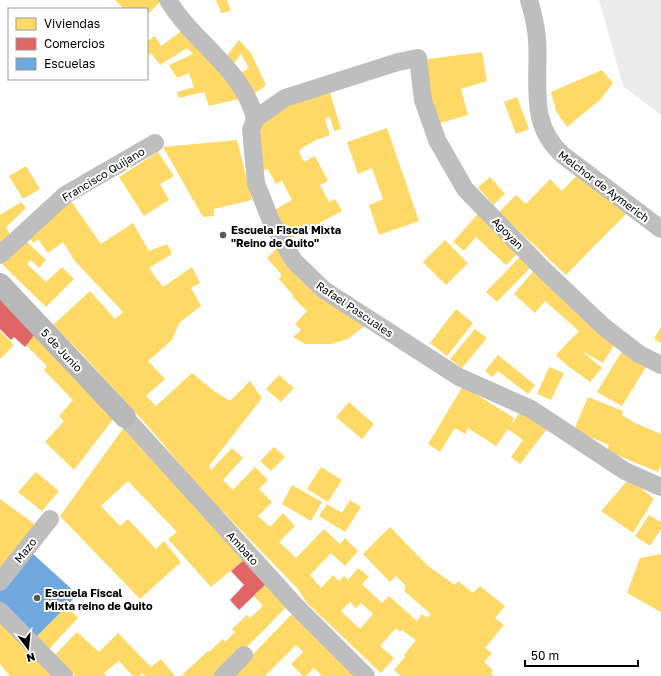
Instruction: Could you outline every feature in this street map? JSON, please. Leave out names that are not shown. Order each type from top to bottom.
[{"type":"street","points":[[168,0],[176,14],[236,80],[248,101],[255,119]]},
{"type":"street","name":"Melchor de Aymerich","points":[[529,0],[533,11],[537,39],[539,113],[544,132],[548,139],[564,156],[661,229]]},
{"type":"street","name":"Agoyan","points":[[255,119],[284,98],[398,62],[418,58],[423,100],[437,140],[465,189],[543,269],[604,327],[639,354],[661,365]]},
{"type":"street","name":"Rafael Pascuales","points":[[255,119],[251,130],[256,183],[271,221],[294,262],[324,290],[458,377],[531,409],[625,471],[661,487]]},
{"type":"street","name":"Francisco Quijano","points":[[0,256],[65,195],[155,143]]},
{"type":"street","name":"5 de Junio","points":[[0,284],[125,416]]},
{"type":"street","name":"Ambato","points":[[125,416],[295,605],[366,676]]},
{"type":"street","name":"Mazo","points":[[0,582],[50,519]]},
{"type":"street","points":[[0,611],[64,676]]},
{"type":"street","points":[[223,676],[244,655]]},
{"type":"shaded area","points":[[599,0],[661,0],[661,115],[623,86]]},
{"type":"building: Viviendas","points":[[115,0],[162,0],[148,14],[148,8],[123,8]]},
{"type":"building: Viviendas","points":[[216,0],[227,0],[231,11],[221,13]]},
{"type":"building: Viviendas","points":[[186,28],[243,98],[209,106],[204,92],[179,98],[177,92],[194,87],[189,73],[177,78],[169,65],[193,54],[187,48],[160,65],[151,53],[148,55],[148,40],[155,36],[161,46]]},
{"type":"building: Viviendas","points":[[239,40],[251,53],[266,85],[254,94],[241,73],[249,68],[241,54],[234,63],[226,57]]},
{"type":"building: Viviendas","points":[[482,52],[487,81],[461,89],[468,115],[440,123],[431,98],[421,60]]},
{"type":"building: Viviendas","points":[[602,70],[613,83],[601,99],[567,127],[556,111],[551,92]]},
{"type":"building: Viviendas","points":[[328,86],[341,129],[334,131],[330,117],[325,119],[330,135],[316,140],[302,148],[299,152],[304,162],[315,156],[328,181],[320,185],[329,202],[335,199],[342,211],[288,240],[273,211],[292,200],[282,181],[276,184],[268,169],[258,171],[249,129],[265,107]]},
{"type":"building: Viviendas","points":[[517,97],[529,129],[516,134],[504,102]]},
{"type":"building: Viviendas","points":[[387,128],[419,221],[379,235],[369,205],[383,199],[372,168],[358,174],[347,142]]},
{"type":"building: Viviendas","points":[[237,140],[252,200],[214,209],[214,216],[203,217],[163,147]]},
{"type":"building: Viviendas","points":[[158,152],[174,176],[160,184],[169,200],[144,216],[119,177]]},
{"type":"building: Viviendas","points":[[26,166],[40,189],[23,199],[9,176]]},
{"type":"building: Viviendas","points":[[581,171],[626,214],[566,275],[499,212],[516,195],[526,204],[550,179],[562,191]]},
{"type":"building: Viviendas","points":[[490,177],[505,194],[493,205],[478,187]]},
{"type":"building: Viviendas","points":[[71,201],[101,244],[133,223],[149,251],[167,244],[172,254],[149,268],[163,287],[192,267],[200,283],[191,288],[201,306],[179,323],[172,340],[148,361],[165,379],[146,396],[156,406],[192,373],[214,391],[230,401],[250,381],[262,398],[209,466],[211,470],[232,448],[243,458],[223,480],[233,490],[255,467],[268,480],[259,489],[272,502],[258,516],[270,527],[283,513],[295,526],[279,542],[296,558],[324,529],[340,544],[345,538],[358,551],[345,566],[331,553],[310,575],[321,588],[333,575],[339,581],[344,576],[348,580],[358,568],[369,577],[362,584],[382,603],[389,596],[417,621],[422,614],[427,618],[431,614],[404,591],[406,586],[396,576],[390,582],[363,554],[390,527],[428,566],[455,585],[458,581],[473,593],[480,586],[505,606],[495,618],[504,625],[485,648],[492,653],[484,662],[493,670],[491,673],[494,676],[401,676],[394,670],[416,640],[402,630],[400,632],[396,628],[380,646],[394,658],[381,673],[307,603],[297,588],[197,485],[153,432],[82,354],[53,325],[90,291],[115,319],[123,312],[75,261],[63,242],[48,253],[38,239],[34,243],[26,235]],"holes":[[[350,602],[356,608],[361,603],[373,614],[360,629],[341,611]]]},
{"type":"building: Viviendas","points":[[21,202],[26,208],[6,227],[13,239],[0,250],[0,215]]},
{"type":"building: Viviendas","points":[[478,214],[519,252],[506,265],[476,237],[464,251],[453,242]]},
{"type":"building: Viviendas","points":[[25,240],[46,260],[39,268],[31,260],[27,264],[46,282],[62,267],[74,279],[46,307],[1,263]]},
{"type":"building: Viviendas","points":[[445,240],[468,263],[446,285],[423,262]]},
{"type":"building: Viviendas","points":[[278,247],[367,324],[348,339],[331,344],[305,344],[293,337],[301,330],[295,324],[307,311],[292,296],[293,295],[279,279],[282,275],[267,258]]},
{"type":"building: Viviendas","points":[[520,257],[531,267],[497,302],[486,292]]},
{"type":"building: Viviendas","points":[[536,268],[618,339],[603,363],[582,351],[602,368],[590,382],[556,355],[579,331],[545,301],[535,313],[514,294]]},
{"type":"building: Viviendas","points":[[456,309],[473,323],[447,356],[430,343]]},
{"type":"building: Viviendas","points":[[661,327],[661,343],[654,339]]},
{"type":"building: Viviendas","points":[[475,329],[487,338],[462,368],[450,359]]},
{"type":"building: Viviendas","points":[[0,331],[14,345],[0,359]]},
{"type":"building: Viviendas","points":[[35,334],[114,418],[74,470],[45,442],[64,421],[59,416],[73,400],[44,370],[47,366],[26,345]]},
{"type":"building: Viviendas","points":[[624,348],[649,362],[622,406],[597,392]]},
{"type":"building: Viviendas","points":[[498,355],[535,385],[528,394],[498,371],[492,377],[485,371]]},
{"type":"building: Viviendas","points":[[549,367],[564,373],[551,400],[537,394]]},
{"type":"building: Viviendas","points":[[279,375],[294,388],[281,402],[266,389]]},
{"type":"building: Viviendas","points":[[463,386],[514,418],[509,427],[522,410],[547,429],[520,464],[511,457],[523,440],[508,429],[496,446],[468,428],[465,434],[455,428],[440,452],[428,444]]},
{"type":"building: Viviendas","points":[[588,397],[623,411],[622,415],[635,423],[661,434],[661,465],[658,472],[607,451],[609,445],[574,430]]},
{"type":"building: Viviendas","points":[[349,402],[374,424],[362,439],[336,417]]},
{"type":"building: Viviendas","points":[[125,426],[245,559],[211,587],[168,539],[177,532],[128,481],[101,506],[120,526],[128,519],[156,549],[164,541],[181,562],[140,599],[60,516]]},
{"type":"building: Viviendas","points":[[274,447],[285,457],[271,471],[260,461]]},
{"type":"building: Viviendas","points":[[321,467],[342,480],[328,502],[307,489]]},
{"type":"building: Viviendas","points":[[36,472],[59,491],[42,511],[18,492]]},
{"type":"building: Viviendas","points":[[629,479],[643,485],[642,489],[654,499],[633,533],[601,511]]},
{"type":"building: Viviendas","points":[[292,485],[322,502],[311,521],[282,504]]},
{"type":"building: Viviendas","points":[[0,499],[37,526],[0,572]]},
{"type":"building: Viviendas","points":[[350,500],[361,507],[345,532],[319,516],[327,504],[342,513]]},
{"type":"building: Viviendas","points":[[649,515],[661,522],[661,529],[650,546],[635,536]]},
{"type":"building: Viviendas","points":[[661,554],[661,612],[627,593],[640,558]]},
{"type":"building: Viviendas","points":[[266,584],[287,606],[216,676],[181,676],[223,639],[225,642],[235,632],[232,629],[247,615],[250,618],[263,606],[254,596]]},
{"type":"building: Viviendas","points":[[67,606],[78,618],[48,650],[36,637]]},
{"type":"building: Viviendas","points":[[292,614],[357,676],[322,676],[314,668],[306,676],[303,676],[291,664],[303,652],[296,645],[265,676],[232,676]]},
{"type":"building: Viviendas","points":[[0,622],[54,676],[10,676],[0,664]]},
{"type":"building: Viviendas","points":[[77,632],[99,652],[118,633],[151,667],[161,659],[175,676],[145,676],[143,673],[139,676],[133,676],[119,661],[104,673],[107,676],[75,676],[54,656]]},
{"type":"building: Comercios","points":[[0,297],[35,334],[25,347],[14,337],[11,340],[0,329]]},
{"type":"building: Comercios","points":[[245,559],[266,584],[239,610],[230,600],[244,585],[231,571]]},
{"type":"building: Escuelas","name":"Escuela Fiscal Mixta reino de Quito","points":[[31,552],[77,594],[36,637],[0,602],[0,590]]},
{"type":"place","name":"Escuela Fiscal Mixta \"Reino de Quito\"","points":[[223,235]]},
{"type":"place","name":"Escuela Fiscal Mixta reino de Quito","points":[[37,598]]}]
